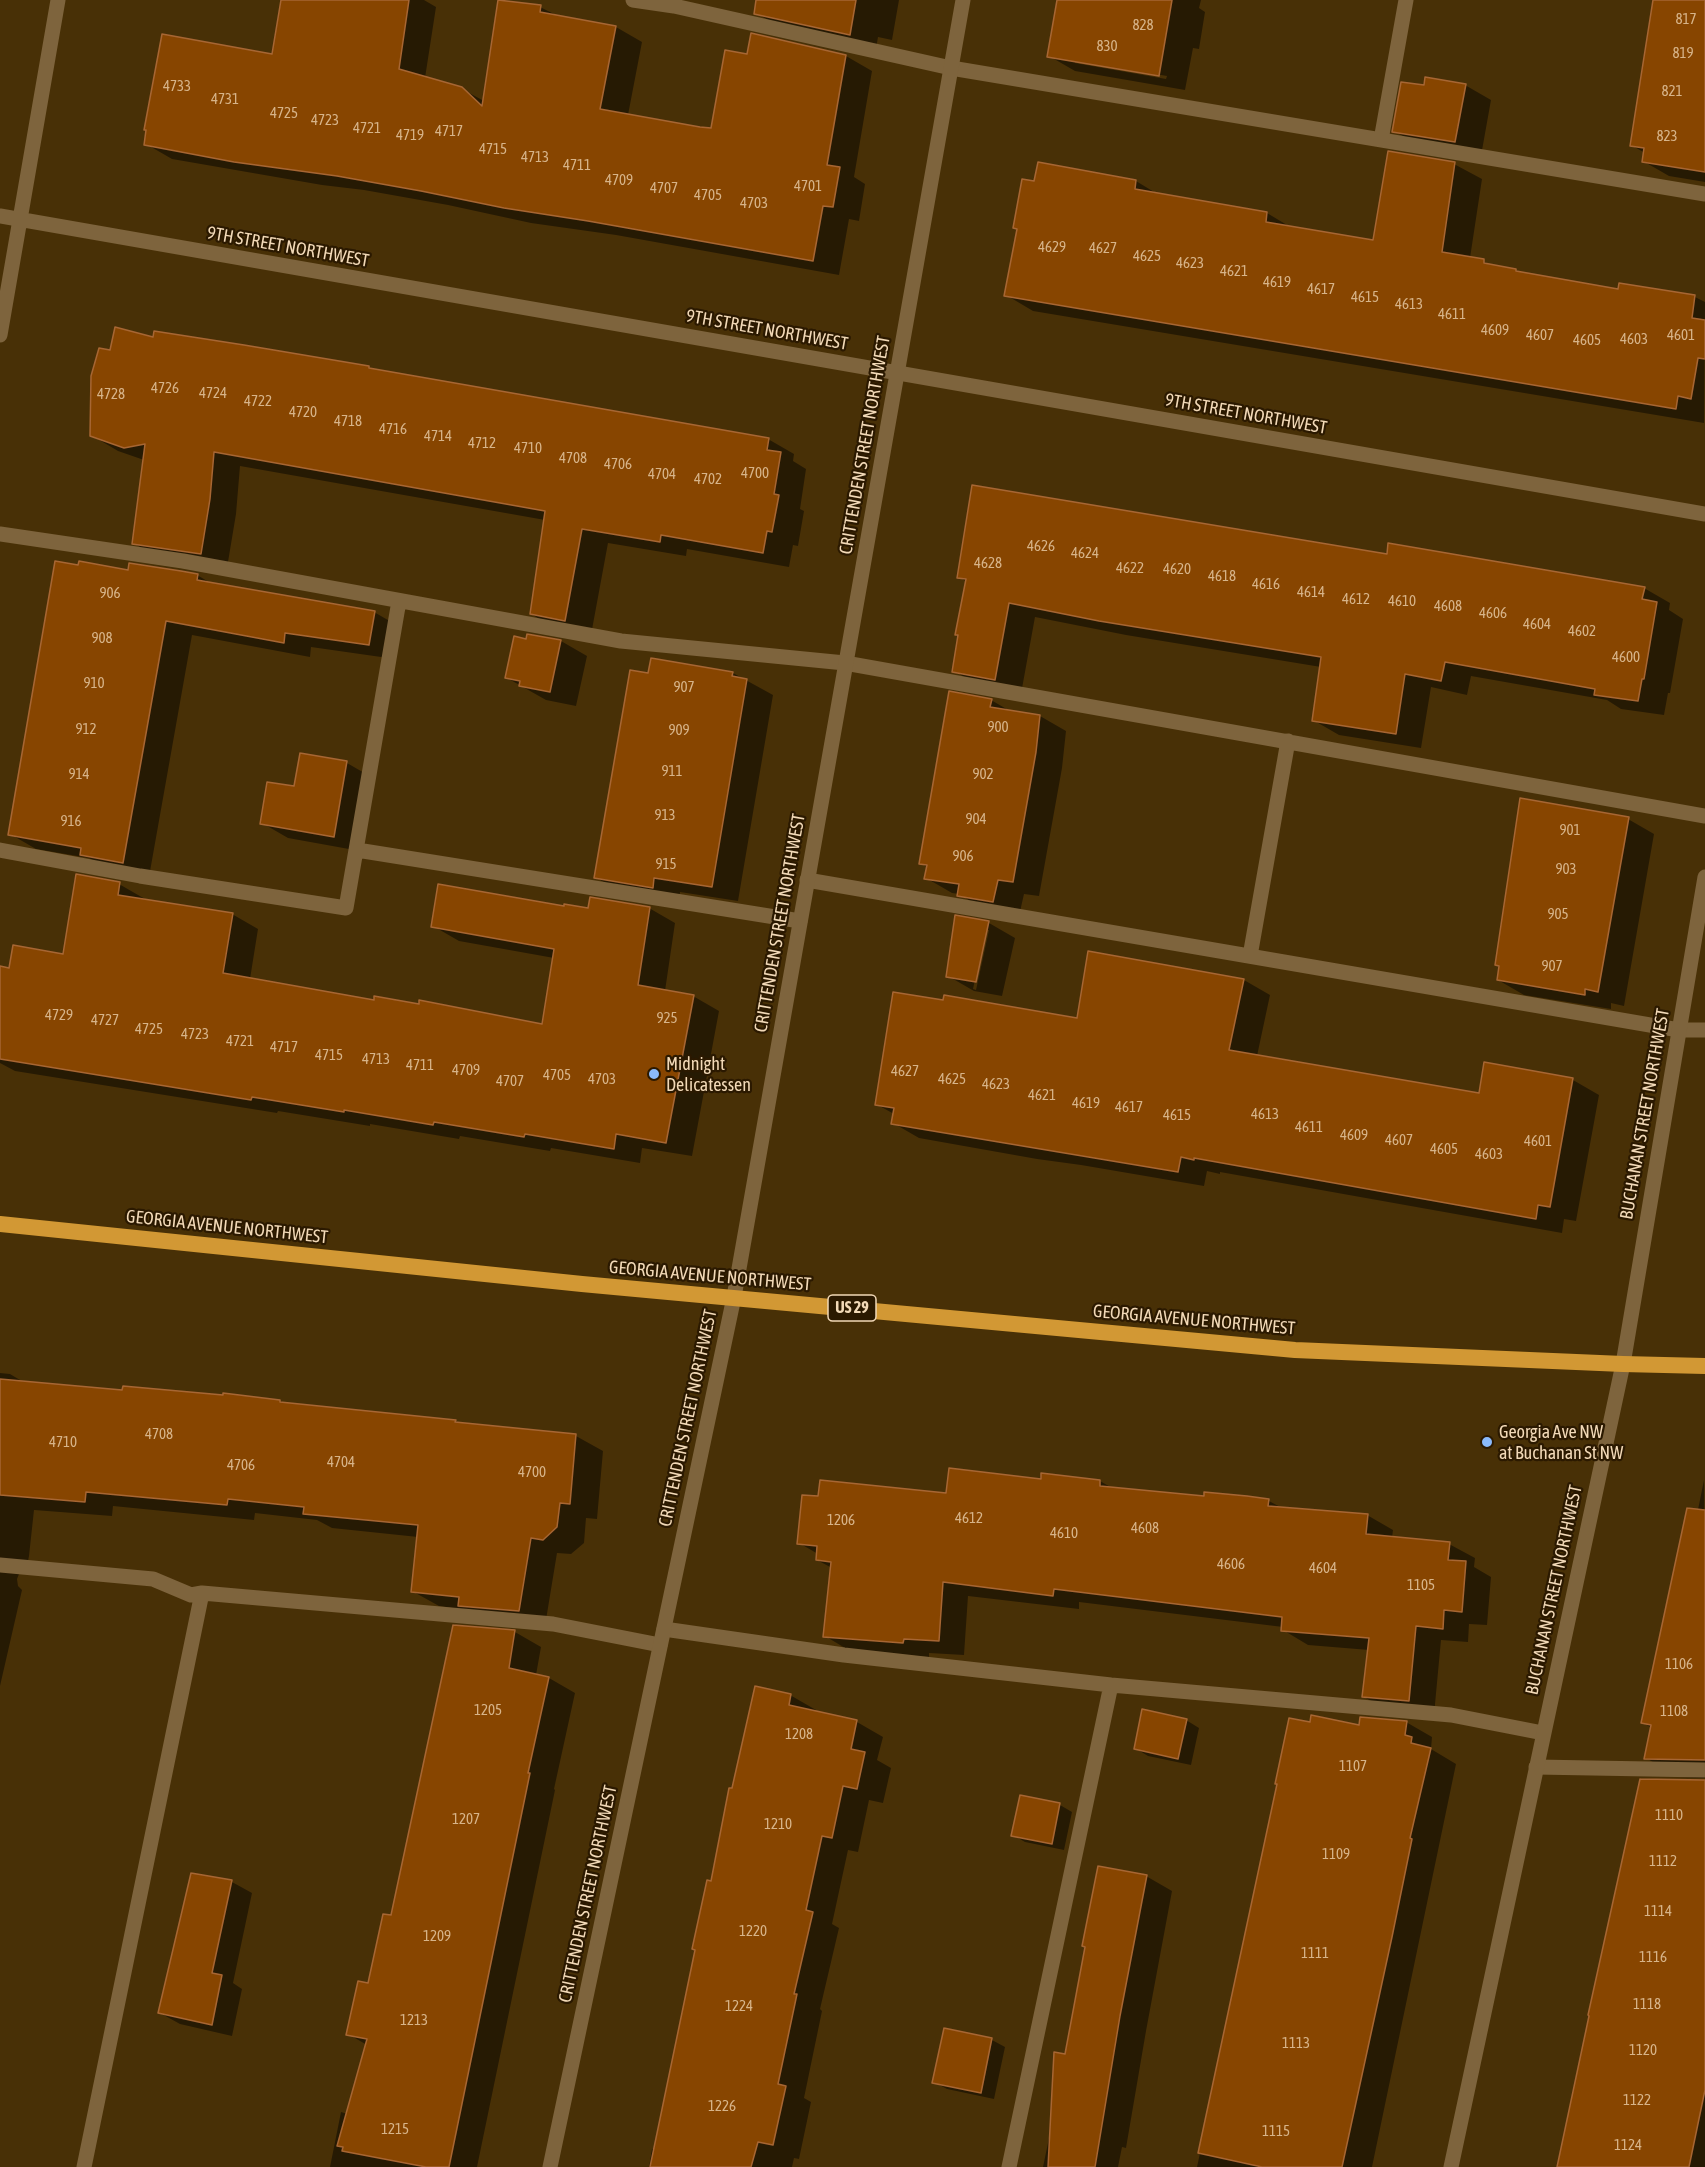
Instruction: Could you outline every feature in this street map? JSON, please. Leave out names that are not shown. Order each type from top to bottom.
[{"type":"highway","name":"GEORGIA AVENUE NORTHWEST","points":[[0,1224],[570,1282],[1295,1350],[1705,1366]]},
{"type":"street","points":[[0,335],[58,0]]},
{"type":"street","points":[[633,0],[674,6],[951,68],[1705,194]]},
{"type":"street","name":"CRITTENDEN STREET NORTHWEST","points":[[550,2167],[734,1297],[963,0]]},
{"type":"street","points":[[1381,140],[1406,0]]},
{"type":"street","name":"9TH STREET NORTHWEST","points":[[0,216],[1705,514]]},
{"type":"street","points":[[0,534],[183,561],[621,641],[845,663],[1705,816]]},
{"type":"street","points":[[0,850],[140,876],[346,908],[399,602]]},
{"type":"street","points":[[1250,956],[1288,741]]},
{"type":"street","points":[[357,850],[800,921]]},
{"type":"street","name":"BUCHANAN STREET NORTHWEST","points":[[1451,2167],[1623,1364],[1705,877]]},
{"type":"street","points":[[807,880],[1679,1030],[1705,1030]]},
{"type":"street","points":[[0,1564],[153,1579],[191,1595],[202,1593],[541,1623],[660,1645]]},
{"type":"street","points":[[84,2167],[202,1593]]},
{"type":"street","points":[[664,1629],[844,1655],[1111,1685],[1451,1715],[1544,1733]]},
{"type":"street","points":[[1010,2167],[1111,1685]]},
{"type":"street","points":[[1536,1767],[1705,1770]]},
{"type":"building","points":[[281,0],[409,0],[399,69],[462,87],[482,106],[498,0],[541,5],[540,12],[616,26],[600,109],[700,127],[711,128],[725,50],[747,54],[751,33],[846,55],[827,165],[840,167],[833,207],[823,206],[813,261],[504,208],[337,176],[234,162],[144,145],[146,130],[144,130],[162,34],[272,54]]},
{"type":"building","points":[[756,0],[856,0],[850,35],[754,14]]},
{"type":"building","points":[[1057,0],[1172,0],[1159,76],[1047,57]]},
{"type":"building","points":[[1653,0],[1705,0],[1705,172],[1642,162],[1644,148],[1630,146]]},
{"type":"building","points":[[1425,77],[1466,84],[1455,142],[1392,132],[1401,82],[1424,85]]},
{"type":"building","points":[[1388,151],[1455,162],[1442,252],[1484,259],[1484,263],[1516,269],[1516,271],[1618,289],[1619,283],[1695,295],[1692,318],[1705,320],[1705,359],[1698,358],[1691,399],[1678,396],[1676,409],[1004,296],[1017,229],[1013,228],[1022,179],[1034,181],[1038,162],[1136,180],[1135,189],[1267,212],[1266,222],[1373,240]]},
{"type":"building","points":[[115,327],[153,337],[154,331],[369,366],[369,368],[769,438],[767,450],[781,452],[774,494],[779,495],[772,532],[767,531],[763,553],[661,535],[660,542],[582,529],[565,621],[530,614],[545,511],[214,452],[210,499],[201,554],[132,544],[145,444],[124,448],[90,436],[91,376],[99,348],[110,350]]},
{"type":"building","points":[[972,485],[1387,554],[1388,543],[1645,587],[1642,599],[1657,602],[1638,701],[1594,695],[1595,689],[1445,662],[1441,681],[1405,674],[1396,734],[1312,721],[1321,657],[1099,621],[1009,603],[995,680],[952,672],[958,635],[955,635],[966,579],[957,578]]},
{"type":"building","points":[[55,561],[78,565],[79,561],[128,570],[129,563],[181,571],[198,574],[197,580],[375,611],[369,645],[285,633],[284,643],[166,621],[123,863],[80,855],[81,848],[8,835]]},
{"type":"building","points":[[527,634],[561,640],[550,692],[519,686],[520,681],[505,678],[514,636],[526,639]]},
{"type":"building","points":[[651,658],[733,672],[732,676],[747,679],[712,887],[654,878],[653,888],[594,878],[630,670],[648,673]]},
{"type":"building","points":[[949,691],[992,699],[990,707],[1040,715],[1036,752],[1013,882],[998,880],[993,902],[957,896],[959,884],[924,879],[927,865],[919,864]]},
{"type":"building","points":[[300,753],[347,761],[334,837],[260,824],[267,782],[294,786]]},
{"type":"building","points":[[1520,798],[1629,817],[1598,992],[1585,989],[1585,995],[1497,980],[1499,966],[1495,965]]},
{"type":"building","points":[[76,874],[120,882],[118,895],[233,913],[223,973],[374,1000],[374,996],[419,1004],[419,1000],[542,1024],[554,949],[431,927],[438,884],[564,906],[564,904],[588,908],[590,897],[650,907],[638,985],[694,995],[666,1143],[616,1134],[614,1149],[525,1134],[524,1137],[434,1122],[433,1125],[252,1097],[251,1100],[0,1059],[0,966],[9,968],[13,945],[63,954]]},
{"type":"building","points":[[955,915],[989,921],[976,982],[946,977]]},
{"type":"building","points":[[1088,951],[1244,979],[1229,1050],[1479,1093],[1484,1062],[1573,1078],[1550,1207],[1538,1205],[1536,1219],[1194,1158],[1194,1160],[1181,1157],[1178,1172],[891,1124],[894,1108],[875,1105],[893,992],[943,1000],[944,995],[1077,1018]]},
{"type":"building","points":[[0,1379],[122,1390],[123,1386],[223,1395],[223,1393],[280,1400],[280,1402],[576,1434],[570,1504],[560,1503],[557,1527],[543,1540],[531,1538],[519,1611],[458,1606],[459,1597],[411,1592],[418,1525],[303,1514],[304,1507],[228,1499],[227,1505],[86,1492],[85,1502],[0,1495]]},
{"type":"building","points":[[949,1468],[1041,1479],[1041,1473],[1100,1480],[1100,1486],[1204,1496],[1204,1492],[1247,1496],[1269,1499],[1268,1506],[1368,1514],[1366,1534],[1450,1542],[1448,1560],[1466,1561],[1462,1612],[1444,1610],[1443,1629],[1416,1626],[1409,1701],[1362,1697],[1369,1638],[1281,1631],[1282,1617],[1054,1589],[1053,1596],[943,1582],[939,1641],[904,1639],[903,1643],[823,1637],[831,1562],[816,1560],[817,1546],[797,1544],[802,1495],[818,1496],[820,1480],[946,1493]]},
{"type":"building","points":[[1687,1508],[1705,1510],[1705,1760],[1644,1759],[1651,1725],[1641,1723]]},
{"type":"building","points":[[453,1625],[515,1630],[509,1668],[549,1677],[449,2167],[426,2167],[342,2151],[343,2147],[337,2146],[367,2039],[346,2035],[358,1981],[368,1983],[383,1914],[391,1915]]},
{"type":"building","points":[[755,1686],[791,1694],[789,1705],[857,1720],[851,1749],[865,1752],[857,1789],[843,1786],[832,1838],[822,1836],[806,1910],[813,1912],[794,1994],[797,1994],[778,2084],[786,2086],[773,2145],[758,2142],[751,2167],[650,2167],[695,1950],[692,1949],[707,1880],[711,1881],[729,1788],[732,1788]]},
{"type":"building","points":[[1142,1709],[1187,1719],[1178,1759],[1134,1749]]},
{"type":"building","points":[[1311,1715],[1359,1725],[1360,1717],[1407,1721],[1405,1735],[1412,1737],[1411,1743],[1431,1748],[1410,1838],[1412,1839],[1392,1937],[1342,2167],[1262,2167],[1198,2153],[1289,1718],[1310,1722]]},
{"type":"building","points":[[1640,1779],[1705,1780],[1705,2090],[1689,2167],[1557,2167],[1588,2015]]},
{"type":"building","points":[[1020,1795],[1060,1803],[1052,1844],[1011,1836]]},
{"type":"building","points":[[1098,1866],[1147,1875],[1120,2016],[1095,2167],[1048,2167],[1054,2052],[1065,2054],[1085,1947],[1082,1946]]},
{"type":"building","points":[[191,1873],[232,1880],[212,1973],[222,1975],[212,2025],[158,2013]]},
{"type":"building","points":[[944,2028],[992,2038],[981,2093],[932,2083]]},
{"type":"place","name":"Midnight Delicatessen","points":[[654,1074]]},
{"type":"place","name":"Georgia Ave NW at Buchanan St NW","points":[[1487,1442]]}]
